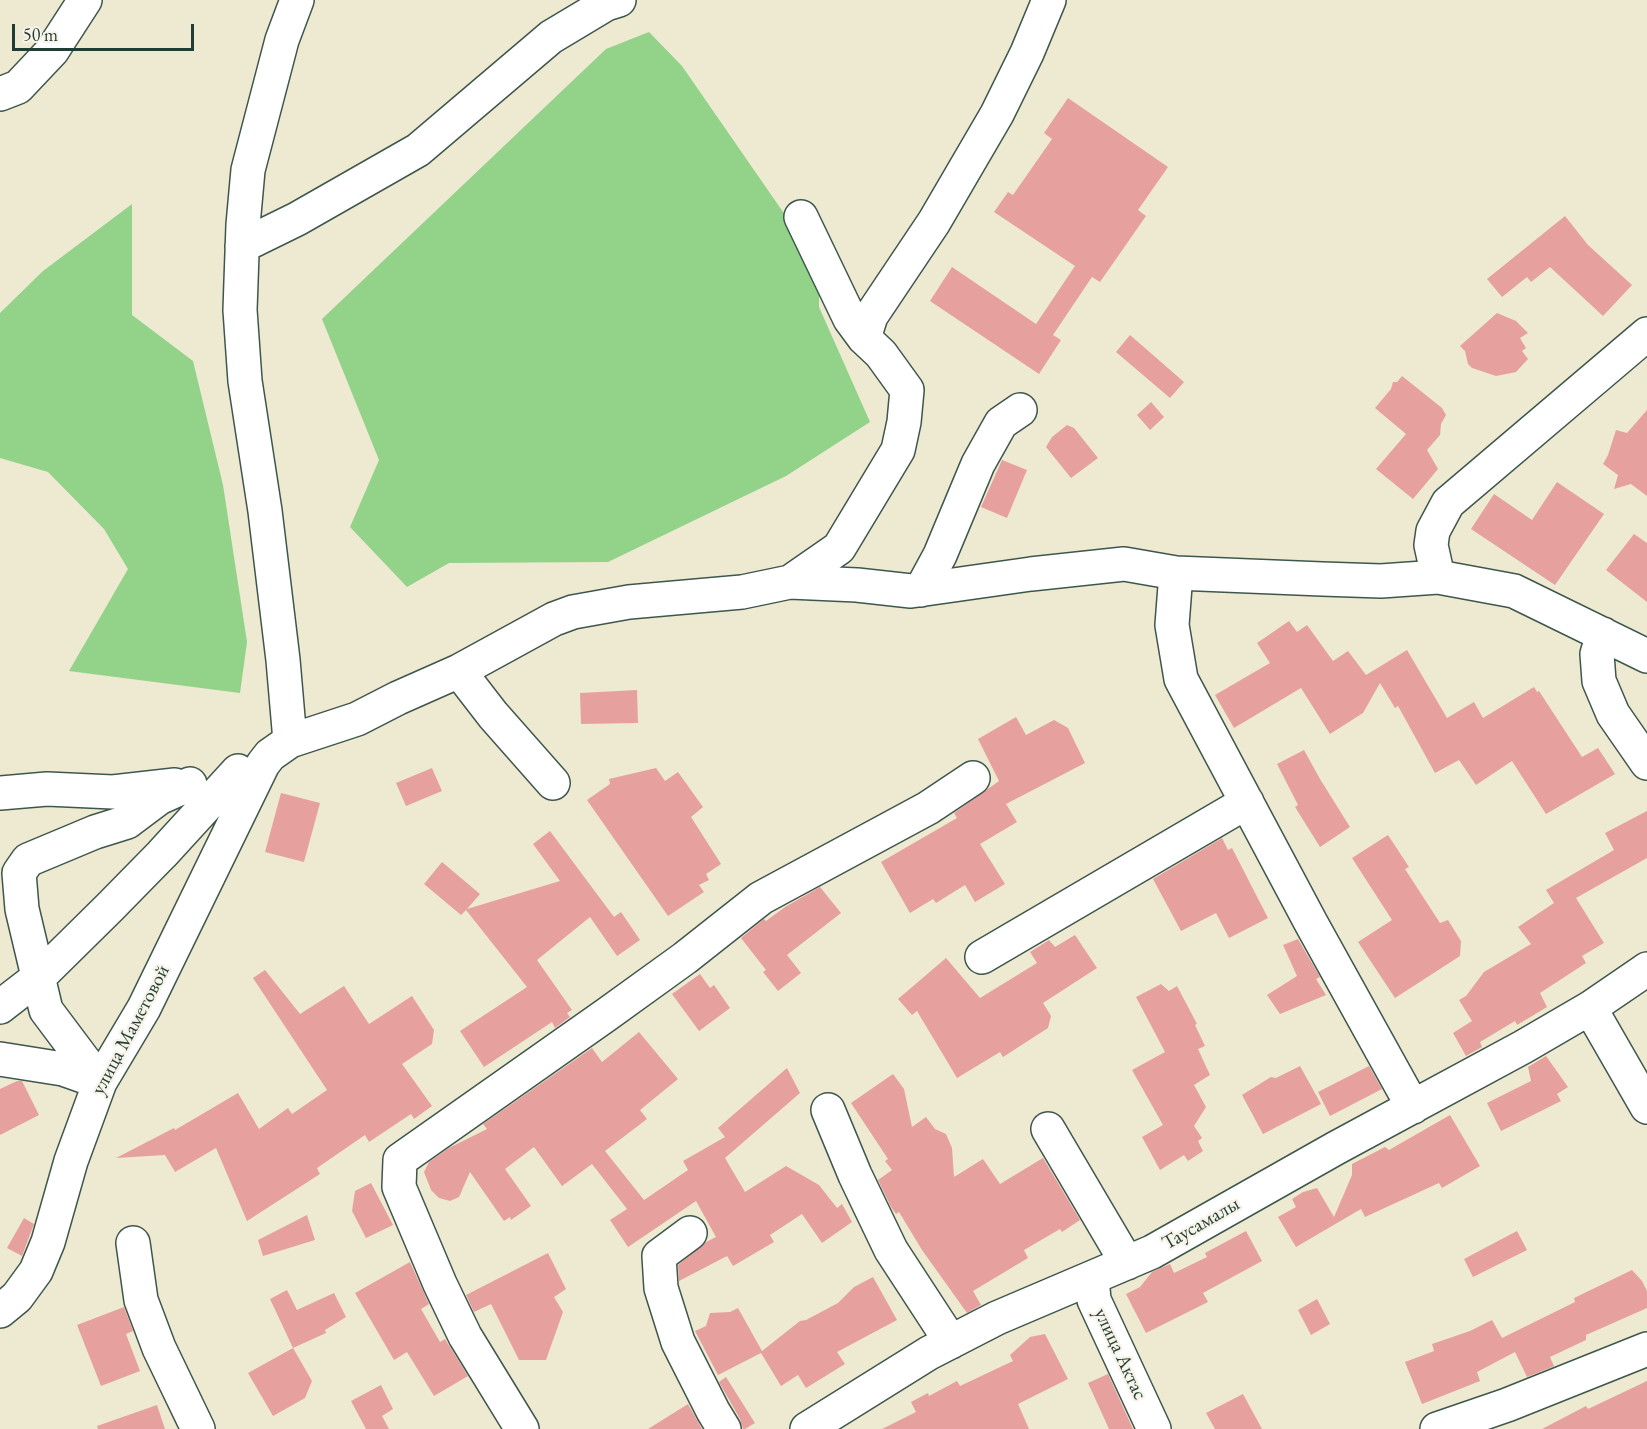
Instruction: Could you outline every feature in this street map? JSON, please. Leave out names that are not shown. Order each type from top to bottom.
[{"type":"street","points":[[0,94],[18,87],[52,51],[85,0]]},
{"type":"street","points":[[290,741],[265,511],[245,381],[240,310],[248,170],[282,40],[297,0]]},
{"type":"street","points":[[242,246],[297,219],[418,150],[552,37],[606,4],[619,0]]},
{"type":"street","points":[[864,338],[871,316],[934,222],[997,114],[1027,53],[1049,0]]},
{"type":"street","points":[[790,582],[839,548],[898,450],[904,422],[906,390],[881,354],[864,338],[850,319],[801,217]]},
{"type":"street","points":[[1438,577],[1431,545],[1433,531],[1448,503],[1647,334]]},
{"type":"street","points":[[921,590],[940,555],[978,464],[1001,423],[1020,410]]},
{"type":"street","points":[[0,1007],[40,976],[251,767],[290,741],[357,719],[459,671],[534,628],[573,612],[629,602],[742,592],[790,582],[857,585],[911,591],[1124,564],[1176,573],[1381,581],[1438,577],[1514,591],[1647,656]]},
{"type":"street","points":[[1176,573],[1172,625],[1181,679],[1413,1107]]},
{"type":"street","points":[[1603,634],[1597,654],[1599,681],[1613,714],[1647,763]]},
{"type":"street","points":[[459,671],[493,715],[553,783]]},
{"type":"street","points":[[0,793],[47,789],[113,792],[190,783],[251,767]]},
{"type":"street","name":"улица Маметовой","points":[[0,1311],[17,1297],[36,1271],[61,1203],[71,1161],[100,1082],[144,1008],[239,814],[251,767]]},
{"type":"street","points":[[522,1429],[465,1336],[441,1284],[399,1187],[400,1160],[685,958],[761,898],[928,808],[973,778]]},
{"type":"street","points":[[100,1082],[46,1010],[40,976],[22,909],[19,873],[28,860],[95,831],[127,822],[159,798],[190,783]]},
{"type":"street","points":[[982,957],[1246,802]]},
{"type":"street","name":"Таусамалы","points":[[807,1429],[920,1359],[997,1318],[1152,1252],[1590,1008],[1647,969]]},
{"type":"street","points":[[1590,1008],[1647,1107]]},
{"type":"street","points":[[0,1059],[63,1069],[100,1082]]},
{"type":"street","points":[[828,1110],[855,1175],[891,1250],[951,1342]]},
{"type":"street","points":[[1048,1129],[1127,1263]]},
{"type":"street","points":[[690,1233],[659,1256],[661,1288],[678,1342],[712,1412],[724,1429]]},
{"type":"street","points":[[133,1243],[141,1300],[159,1348],[198,1429]]},
{"type":"street","name":"улица Актас","points":[[1092,1278],[1094,1300],[1154,1429]]},
{"type":"street","points":[[1437,1429],[1508,1405],[1647,1349]]},
{"type":"green space","points":[[649,32],[682,66],[819,264],[819,307],[870,422],[786,476],[608,562],[449,563],[407,587],[350,527],[379,460],[322,319],[606,49]]},
{"type":"green space","points":[[132,204],[132,315],[193,361],[223,485],[247,642],[240,693],[69,671],[128,569],[104,529],[48,472],[0,458],[0,313],[43,271]]},
{"type":"building","points":[[1068,98],[1168,167],[1138,210],[1146,216],[1100,282],[1092,277],[1053,335],[1061,340],[1039,374],[930,301],[952,267],[1036,324],[1075,266],[994,212],[1008,192],[1013,195],[1052,139],[1044,133]]},
{"type":"building","points":[[1565,216],[1588,245],[1632,285],[1603,316],[1550,267],[1531,282],[1527,277],[1502,297],[1487,279]]},
{"type":"building","points":[[1497,313],[1516,321],[1528,333],[1520,338],[1526,348],[1522,351],[1528,359],[1516,372],[1496,376],[1472,368],[1468,364],[1465,351],[1460,346]]},
{"type":"building","points":[[1130,335],[1184,382],[1170,398],[1116,352]]},
{"type":"building","points":[[1402,376],[1442,408],[1446,415],[1441,424],[1440,435],[1427,450],[1438,469],[1413,499],[1376,469],[1406,434],[1375,408],[1391,389],[1393,382],[1397,382]]},
{"type":"building","points":[[1151,402],[1164,417],[1150,430],[1137,415]]},
{"type":"building","points":[[1647,410],[1647,496],[1631,484],[1614,489],[1618,475],[1603,464],[1616,430],[1627,433]]},
{"type":"building","points":[[1067,425],[1074,428],[1098,458],[1071,478],[1046,447],[1052,437]]},
{"type":"building","points":[[1002,460],[1027,470],[1007,518],[981,507]]},
{"type":"building","points":[[1557,482],[1604,514],[1555,585],[1471,529],[1494,494],[1532,520]]},
{"type":"building","points":[[1634,534],[1647,543],[1647,602],[1606,570]]},
{"type":"building","points":[[1289,621],[1297,632],[1307,625],[1333,661],[1348,651],[1366,675],[1407,650],[1447,718],[1474,702],[1483,718],[1534,687],[1537,692],[1539,691],[1582,757],[1598,748],[1615,774],[1546,814],[1512,761],[1476,785],[1459,760],[1435,773],[1398,706],[1395,708],[1380,683],[1363,713],[1330,734],[1301,688],[1234,728],[1215,695],[1270,663],[1257,643]]},
{"type":"building","points":[[637,690],[638,723],[581,724],[580,693]]},
{"type":"building","points":[[1016,717],[1026,735],[1054,720],[1068,728],[1085,763],[1006,804],[1017,822],[980,844],[1005,884],[975,902],[965,885],[936,903],[933,899],[910,913],[881,862],[957,818],[954,813],[999,781],[978,739]]},
{"type":"building","points":[[1304,750],[1350,827],[1320,847],[1295,807],[1298,805],[1277,764]]},
{"type":"building","points":[[432,768],[442,791],[406,806],[396,783]]},
{"type":"building","points":[[656,768],[665,781],[678,772],[703,807],[691,817],[721,864],[706,874],[709,880],[699,885],[704,892],[668,916],[587,800],[610,784],[609,779]]},
{"type":"building","points":[[281,793],[320,803],[304,862],[265,852]]},
{"type":"building","points":[[1647,811],[1647,858],[1576,898],[1604,943],[1582,956],[1586,963],[1540,993],[1547,1007],[1517,1025],[1515,1021],[1480,1042],[1482,1047],[1466,1056],[1453,1033],[1472,1021],[1459,1000],[1466,996],[1484,972],[1531,944],[1518,927],[1554,903],[1546,890],[1614,850],[1605,833]]},
{"type":"building","points":[[550,831],[614,917],[621,912],[640,940],[617,956],[590,917],[537,960],[572,1010],[567,1013],[570,1017],[555,1028],[552,1022],[484,1067],[460,1031],[527,987],[466,910],[461,915],[424,884],[442,862],[480,894],[467,909],[560,881],[533,844]]},
{"type":"building","points":[[1388,835],[1409,867],[1405,869],[1440,923],[1448,920],[1461,941],[1460,956],[1395,998],[1358,942],[1392,920],[1352,858]]},
{"type":"building","points":[[1222,838],[1228,850],[1232,848],[1268,918],[1229,938],[1216,913],[1181,931],[1153,879]]},
{"type":"building","points":[[820,887],[841,913],[787,955],[801,973],[778,991],[763,972],[766,970],[741,938],[764,919],[766,921]]},
{"type":"building","points":[[1075,935],[1097,968],[1043,1003],[1051,1016],[1048,1028],[1003,1057],[1000,1052],[957,1078],[917,1011],[912,1015],[898,999],[946,958],[980,998],[1037,963],[1030,952],[1049,940],[1055,947]]},
{"type":"building","points":[[1298,939],[1320,977],[1316,979],[1326,995],[1280,1014],[1267,995],[1297,976],[1283,945]]},
{"type":"building","points":[[265,970],[300,1014],[344,986],[369,1024],[412,996],[434,1030],[432,1044],[402,1064],[432,1106],[414,1119],[411,1114],[369,1142],[365,1135],[317,1168],[320,1174],[247,1221],[216,1148],[175,1172],[165,1155],[116,1158],[174,1128],[175,1130],[238,1093],[259,1129],[288,1108],[292,1114],[327,1090],[253,978]]},
{"type":"building","points":[[700,974],[710,988],[714,985],[730,1008],[699,1031],[672,994]]},
{"type":"building","points":[[1161,984],[1169,991],[1177,986],[1197,1024],[1195,1025],[1205,1046],[1198,1049],[1210,1075],[1194,1085],[1206,1107],[1194,1126],[1202,1138],[1198,1141],[1203,1151],[1188,1161],[1184,1155],[1160,1170],[1142,1137],[1163,1125],[1132,1070],[1165,1052],[1136,997]]},
{"type":"building","points":[[639,1032],[678,1079],[640,1110],[647,1119],[605,1151],[644,1200],[688,1170],[683,1161],[725,1137],[718,1128],[787,1068],[800,1093],[725,1158],[745,1192],[786,1166],[819,1185],[837,1208],[842,1204],[852,1222],[822,1243],[802,1214],[770,1235],[774,1242],[733,1266],[727,1256],[679,1281],[678,1265],[706,1242],[716,1237],[696,1201],[628,1247],[610,1220],[627,1209],[592,1164],[562,1186],[534,1147],[505,1169],[531,1206],[511,1220],[510,1217],[504,1221],[470,1172],[459,1197],[450,1201],[439,1198],[431,1190],[424,1172],[429,1162],[449,1148],[487,1129],[483,1124],[592,1048],[602,1062]]},
{"type":"building","points":[[1546,1056],[1568,1087],[1557,1094],[1561,1101],[1501,1131],[1487,1103],[1531,1081],[1528,1067]]},
{"type":"building","points":[[1300,1066],[1321,1104],[1263,1134],[1242,1095],[1271,1077],[1276,1078]]},
{"type":"building","points":[[1369,1066],[1382,1089],[1330,1116],[1318,1092]]},
{"type":"building","points":[[893,1074],[904,1089],[912,1127],[926,1117],[935,1129],[946,1134],[952,1148],[954,1177],[983,1159],[1000,1184],[1043,1158],[1080,1220],[1062,1232],[1060,1229],[1024,1250],[1028,1258],[973,1291],[981,1305],[967,1313],[922,1250],[899,1212],[896,1214],[891,1207],[878,1180],[892,1170],[885,1161],[888,1159],[851,1103]]},
{"type":"building","points":[[22,1081],[39,1115],[0,1135],[0,1089]]},
{"type":"building","points":[[1450,1115],[1480,1166],[1442,1188],[1439,1183],[1365,1217],[1361,1209],[1296,1247],[1278,1217],[1296,1207],[1292,1199],[1303,1192],[1317,1188],[1334,1217],[1352,1175],[1352,1164],[1385,1147],[1389,1150]]},
{"type":"building","points":[[371,1183],[393,1225],[366,1238],[352,1211],[355,1191]]},
{"type":"building","points":[[307,1215],[315,1240],[263,1256],[258,1240]]},
{"type":"building","points":[[24,1218],[34,1224],[22,1256],[7,1248]]},
{"type":"building","points":[[1246,1231],[1262,1261],[1203,1293],[1208,1302],[1146,1333],[1126,1294],[1140,1287],[1152,1272],[1170,1264],[1174,1273],[1207,1257],[1205,1253]]},
{"type":"building","points":[[1517,1231],[1527,1250],[1473,1277],[1464,1259]]},
{"type":"building","points":[[548,1253],[566,1289],[554,1297],[563,1312],[546,1360],[519,1360],[491,1304],[474,1312],[466,1295]]},
{"type":"building","points":[[410,1262],[429,1304],[421,1309],[440,1342],[445,1339],[468,1376],[434,1396],[407,1352],[394,1360],[355,1293]]},
{"type":"building","points":[[1632,1270],[1647,1291],[1647,1308],[1586,1335],[1586,1340],[1550,1357],[1554,1366],[1552,1367],[1527,1377],[1515,1352],[1477,1372],[1480,1381],[1422,1404],[1405,1362],[1434,1351],[1432,1344],[1470,1331],[1492,1320],[1502,1338],[1575,1302],[1574,1298]]},
{"type":"building","points":[[873,1277],[897,1320],[837,1352],[845,1364],[806,1388],[798,1375],[781,1386],[761,1353],[718,1375],[695,1331],[706,1326],[710,1313],[730,1312],[738,1308],[762,1351],[800,1321],[838,1303],[854,1287]]},
{"type":"building","points":[[287,1290],[297,1310],[334,1293],[346,1317],[325,1330],[326,1333],[293,1348],[270,1299]]},
{"type":"building","points":[[1317,1299],[1330,1324],[1311,1335],[1298,1310]]},
{"type":"building","points":[[124,1307],[133,1331],[126,1334],[140,1371],[101,1386],[77,1325]]},
{"type":"building","points":[[1045,1334],[1068,1379],[1018,1404],[1029,1429],[882,1429],[916,1412],[911,1402],[928,1393],[929,1396],[957,1381],[960,1386],[1013,1361],[1010,1355],[1030,1337]]},
{"type":"building","points":[[293,1348],[312,1381],[305,1398],[273,1416],[248,1373]]},
{"type":"building","points":[[1108,1374],[1133,1429],[1109,1429],[1088,1383]]},
{"type":"building","points":[[726,1377],[755,1423],[745,1429],[719,1382]]},
{"type":"building","points":[[1647,1381],[1647,1429],[1542,1429],[1586,1406],[1588,1409]]},
{"type":"building","points":[[381,1385],[393,1409],[382,1416],[389,1429],[366,1429],[351,1401]]},
{"type":"building","points":[[1243,1394],[1262,1429],[1215,1429],[1206,1413]]},
{"type":"building","points":[[688,1404],[702,1429],[648,1429]]},
{"type":"building","points":[[157,1405],[165,1429],[98,1429],[97,1426]]}]
